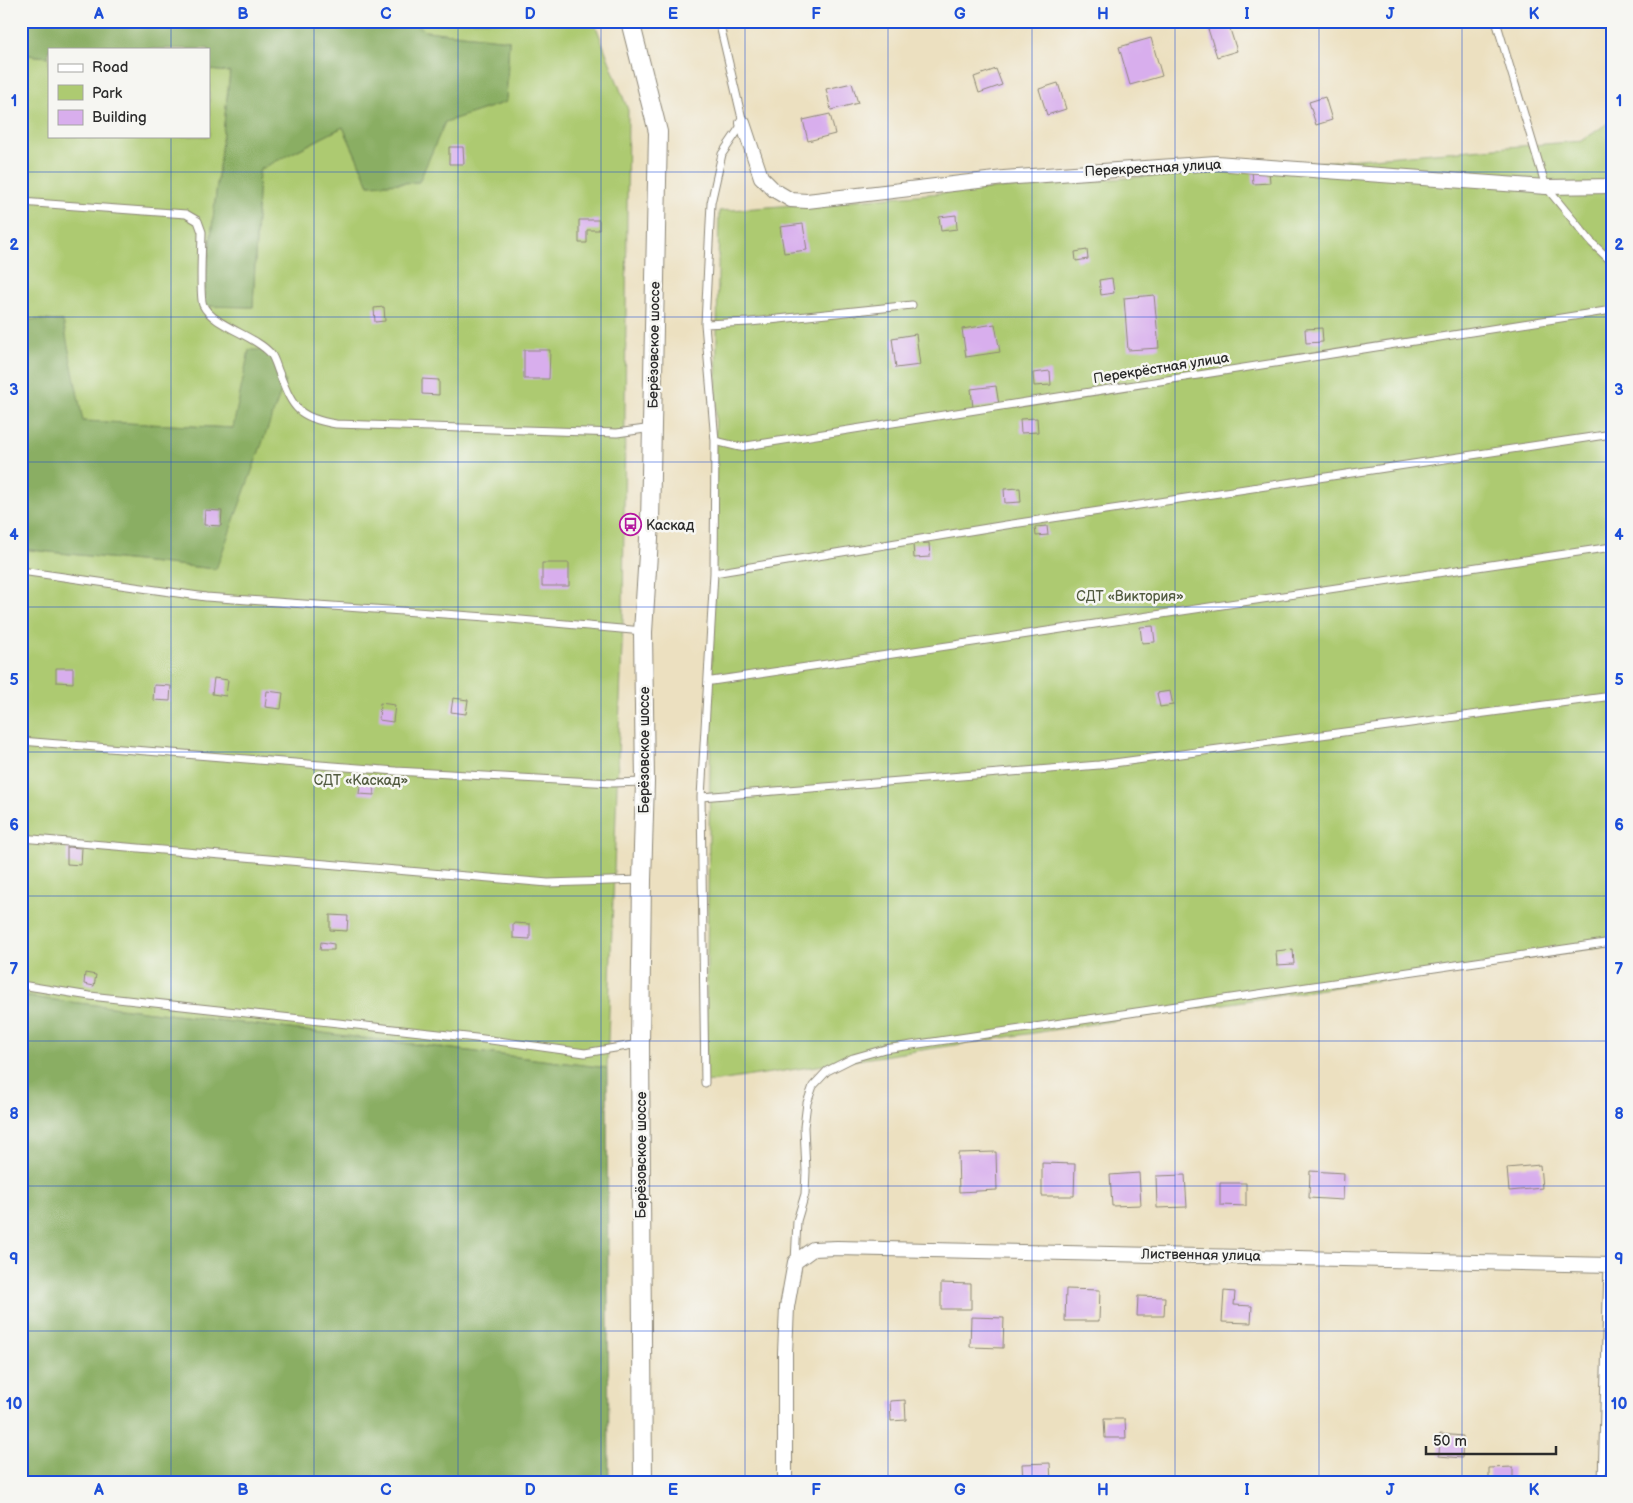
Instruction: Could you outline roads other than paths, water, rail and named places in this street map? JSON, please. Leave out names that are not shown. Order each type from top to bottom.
[{"type":"street","name":"Берёзовское шоссе","points":[[630,21],[658,132],[650,523],[643,632],[645,782],[640,1044],[643,1482]]},
{"type":"street","name":"Перекрестная улица","points":[[743,123],[761,177],[774,190],[791,200],[807,201],[1004,178],[1216,163],[1546,187],[1612,186]]},
{"type":"street","name":"Лиственная улица","points":[[795,1262],[813,1249],[837,1248],[1610,1265]]},
{"type":"street","points":[[785,1482],[787,1307],[795,1262]]},
{"type":"lane","points":[[706,1083],[701,797],[714,573],[715,442],[705,324],[711,203],[722,154],[743,123],[719,21]]},
{"type":"lane","points":[[1496,21],[1546,187],[1592,243],[1612,262]]},
{"type":"lane","points":[[21,202],[186,214],[198,221],[202,232],[202,304],[211,315],[260,345],[271,354],[288,395],[299,411],[315,421],[336,424],[617,433],[652,428]]},
{"type":"lane","points":[[705,324],[750,322],[912,305]]},
{"type":"lane","name":"Перекрёстная улица","points":[[715,442],[740,447],[1612,310]]},
{"type":"lane","points":[[714,573],[1006,525],[1612,434]]},
{"type":"lane","points":[[712,681],[1612,547]]},
{"type":"lane","points":[[21,571],[206,597],[500,618],[643,632]]},
{"type":"lane","points":[[701,797],[1099,765],[1612,696]]},
{"type":"lane","points":[[21,741],[396,771],[612,783],[645,782]]},
{"type":"lane","points":[[21,838],[548,883],[642,880]]},
{"type":"lane","points":[[795,1262],[797,1221],[805,1194],[804,1127],[807,1104],[813,1086],[827,1071],[853,1058],[885,1049],[1612,942]]},
{"type":"lane","points":[[21,985],[90,996],[476,1038],[585,1053],[640,1044]]},
{"type":"lane","points":[[1602,1482],[1610,1265]]},
{"type":"place","name":"Каскад","points":[[630,525]]},
{"type":"park label","name":"СДТ «Виктория»","points":[[1130,596]]},
{"type":"park label","name":"СДТ «Каскад»","points":[[361,780]]}]
